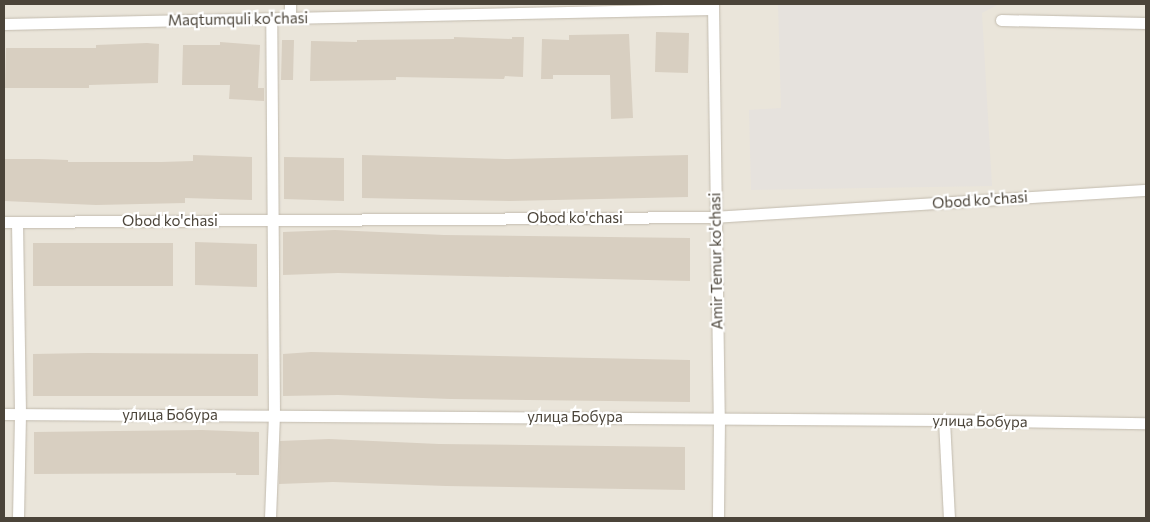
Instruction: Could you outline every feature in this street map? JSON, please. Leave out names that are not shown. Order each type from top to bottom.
[{"type":"street","points":[[290,4],[290,17]]},
{"type":"street","name":"Maqtumquli ko'chasi","points":[[4,24],[713,6]]},
{"type":"street","name":"Amir Temur ko'chasi","points":[[713,6],[714,217],[719,418],[718,518]]},
{"type":"street","points":[[270,518],[274,415],[271,18]]},
{"type":"street","points":[[1001,20],[1146,23]]},
{"type":"street","name":"Obod ko'chasi","points":[[4,222],[714,217],[1146,190]]},
{"type":"street","points":[[17,222],[20,414],[18,518]]},
{"type":"street","name":"улица Бобура","points":[[4,414],[719,418],[1146,424]]},
{"type":"street","points":[[944,420],[949,518]]},
{"type":"shaded area","points":[[4,4],[1146,4],[1146,518],[4,518]]},
{"type":"shaded area","points":[[778,4],[999,4],[982,13],[992,186],[751,190],[749,110],[781,108]]},
{"type":"building","points":[[656,32],[689,33],[688,73],[655,72]]},
{"type":"building","points":[[629,34],[633,118],[611,119],[610,75],[553,75],[553,79],[541,79],[542,39],[569,40],[569,35]]},
{"type":"building","points":[[454,37],[512,39],[512,37],[524,37],[523,77],[505,76],[504,79],[396,77],[396,80],[310,81],[311,41],[357,42],[357,40],[454,39]]},
{"type":"building","points":[[282,40],[294,40],[293,80],[281,80]]},
{"type":"building","points":[[220,42],[260,45],[258,88],[264,88],[264,101],[229,99],[230,85],[182,85],[183,45],[220,45]]},
{"type":"building","points":[[159,44],[158,83],[89,85],[89,88],[5,88],[6,48],[96,48],[96,45]]},
{"type":"building","points":[[193,155],[252,157],[252,200],[185,198],[185,203],[96,205],[4,201],[4,159],[68,160],[68,162],[161,162],[193,161]]},
{"type":"building","points":[[362,155],[505,159],[688,155],[688,197],[510,201],[362,198]]},
{"type":"building","points":[[284,157],[344,158],[344,201],[284,199]]},
{"type":"building","points":[[335,230],[444,235],[690,238],[690,281],[338,273],[283,275],[283,232]]},
{"type":"building","points":[[195,242],[257,244],[257,287],[195,285]]},
{"type":"building","points":[[33,243],[173,243],[173,286],[33,286]]},
{"type":"building","points":[[311,352],[690,360],[690,402],[451,399],[338,395],[283,396],[283,354]]},
{"type":"building","points":[[33,354],[258,354],[258,396],[33,396]]},
{"type":"building","points":[[202,430],[259,432],[259,475],[236,475],[236,473],[34,474],[34,432]]},
{"type":"building","points":[[329,439],[439,444],[685,447],[685,490],[333,482],[279,484],[280,441]]}]
